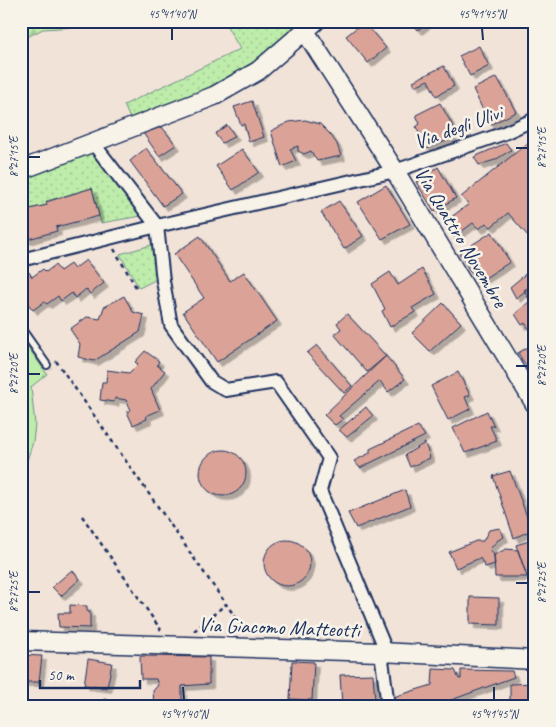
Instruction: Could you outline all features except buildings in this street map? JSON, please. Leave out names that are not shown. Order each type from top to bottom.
[{"type":"street","points":[[21,170],[214,96],[258,70],[311,26]]},
{"type":"street","name":"Via Quattro Novembre","points":[[311,26],[395,171],[535,404]]},
{"type":"street","name":"Via degli Ulivi","points":[[395,171],[502,134],[535,119]]},
{"type":"street","points":[[93,143],[157,226],[163,281],[171,325],[210,381],[226,390],[276,382],[329,458],[320,491],[384,653],[388,706]]},
{"type":"street","name":"Via Quattro Novembre","points":[[21,260],[157,226],[395,171]]},
{"type":"street","name":"Via Giacomo Matteotti","points":[[21,641],[535,660]]},
{"type":"lane","points":[[21,328],[47,365]]},
{"type":"path","points":[[108,238],[137,289]]},
{"type":"path","points":[[54,358],[250,638]]},
{"type":"path","points":[[82,516],[163,632]]},
{"type":"path","points":[[191,633],[226,604]]},
{"type":"green space","points":[[21,21],[113,21],[92,26],[43,29],[21,40]]},
{"type":"green space","points":[[224,21],[307,21],[254,68],[209,93],[132,123],[124,105],[240,49]]},
{"type":"green space","points":[[93,152],[147,215],[101,223],[92,188],[46,201],[47,205],[21,211],[21,179]]},
{"type":"green space","points":[[155,244],[159,278],[139,288],[120,254]]},
{"type":"green space","points":[[21,337],[47,374],[31,387],[35,424],[33,442],[24,469],[21,496]]}]
